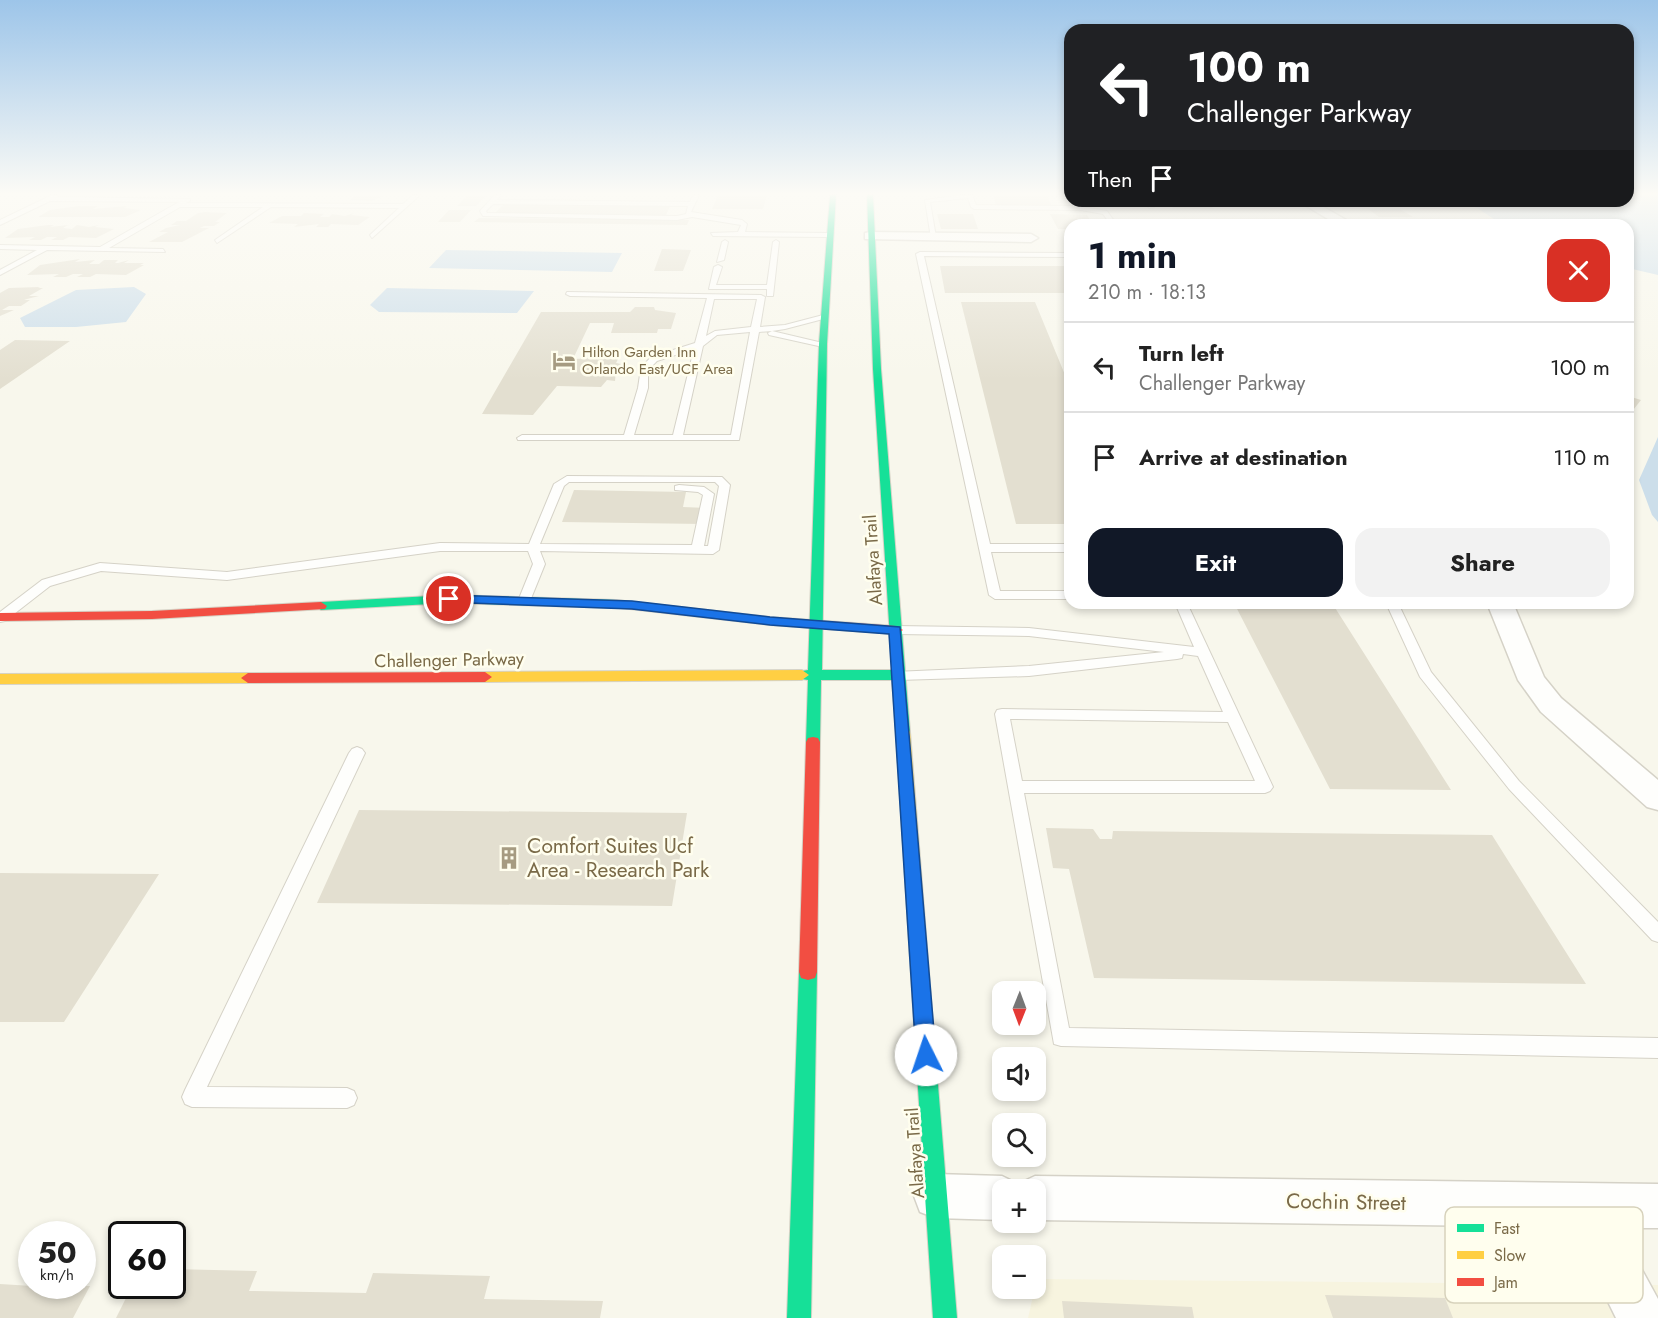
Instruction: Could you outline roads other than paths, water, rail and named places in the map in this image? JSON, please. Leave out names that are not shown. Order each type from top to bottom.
[{"type":"main road","name":"Alafaya Trail","points":[[799,1318],[824,316],[844,257]]},
{"type":"main road","name":"Alafaya Trail","points":[[871,257],[945,1318]]},
{"type":"main road","points":[[0,617],[152,615],[449,599],[632,605],[896,630]]},
{"type":"main road","name":"Challenger Parkway","points":[[0,679],[899,675]]},
{"type":"street","points":[[1502,609],[1532,680],[1551,705],[1658,798]]},
{"type":"street","points":[[936,1196],[992,1198]]},
{"type":"street","name":"Cochin Street","points":[[1046,1198],[1658,1206]]},
{"type":"street","points":[[1634,1303],[1642,1318]]},
{"type":"lane","points":[[0,273],[30,257]]},
{"type":"lane","points":[[721,257],[712,287],[771,287]]},
{"type":"lane","points":[[720,260],[726,257]]},
{"type":"lane","points":[[570,294],[760,297],[770,294],[770,259],[767,257]]},
{"type":"lane","points":[[720,260],[770,259],[779,257]]},
{"type":"lane","points":[[921,257],[995,595],[1064,595]]},
{"type":"lane","points":[[720,260],[727,274]]},
{"type":"lane","points":[[677,438],[711,296]]},
{"type":"lane","points":[[522,438],[735,438],[760,297]]},
{"type":"lane","points":[[628,438],[643,388],[644,370],[654,359],[699,345],[715,333],[785,327],[824,316]]},
{"type":"lane","points":[[754,331],[784,334],[823,344]]},
{"type":"lane","points":[[0,617],[46,583],[100,567],[227,576],[440,548],[533,548],[712,549],[725,485],[718,479],[567,479],[559,484],[533,548],[539,564],[524,602]]},
{"type":"lane","points":[[578,479],[598,486],[700,489],[709,494],[710,499],[697,549]]},
{"type":"lane","points":[[985,548],[1064,548]]},
{"type":"lane","points":[[1015,787],[1265,787],[1184,609]]},
{"type":"lane","points":[[1395,609],[1425,674],[1514,785],[1658,934]]},
{"type":"lane","points":[[896,630],[1029,632],[1203,652]]},
{"type":"lane","points":[[899,675],[1029,670],[1203,652]]},
{"type":"lane","points":[[1233,717],[1002,714],[1061,1037],[1658,1048]]},
{"type":"lane","points":[[347,1098],[192,1097],[357,753]]},
{"type":"water","points":[[440,257],[620,257],[612,272],[429,268]]},
{"type":"water","points":[[1634,257],[1658,257],[1658,275],[1634,269]]},
{"type":"water","points":[[134,287],[146,294],[126,322],[76,327],[25,327],[20,318],[76,290]]},
{"type":"water","points":[[387,288],[534,291],[517,313],[379,312],[370,305]]},
{"type":"water","points":[[1658,437],[1658,522],[1652,515],[1639,480]]},
{"type":"place","name":"Hilton Garden Inn Orlando East/UCF Area","points":[[564,361]]},
{"type":"place","name":"Comfort Suites Ucf Area - Research Park","points":[[509,858]]}]
